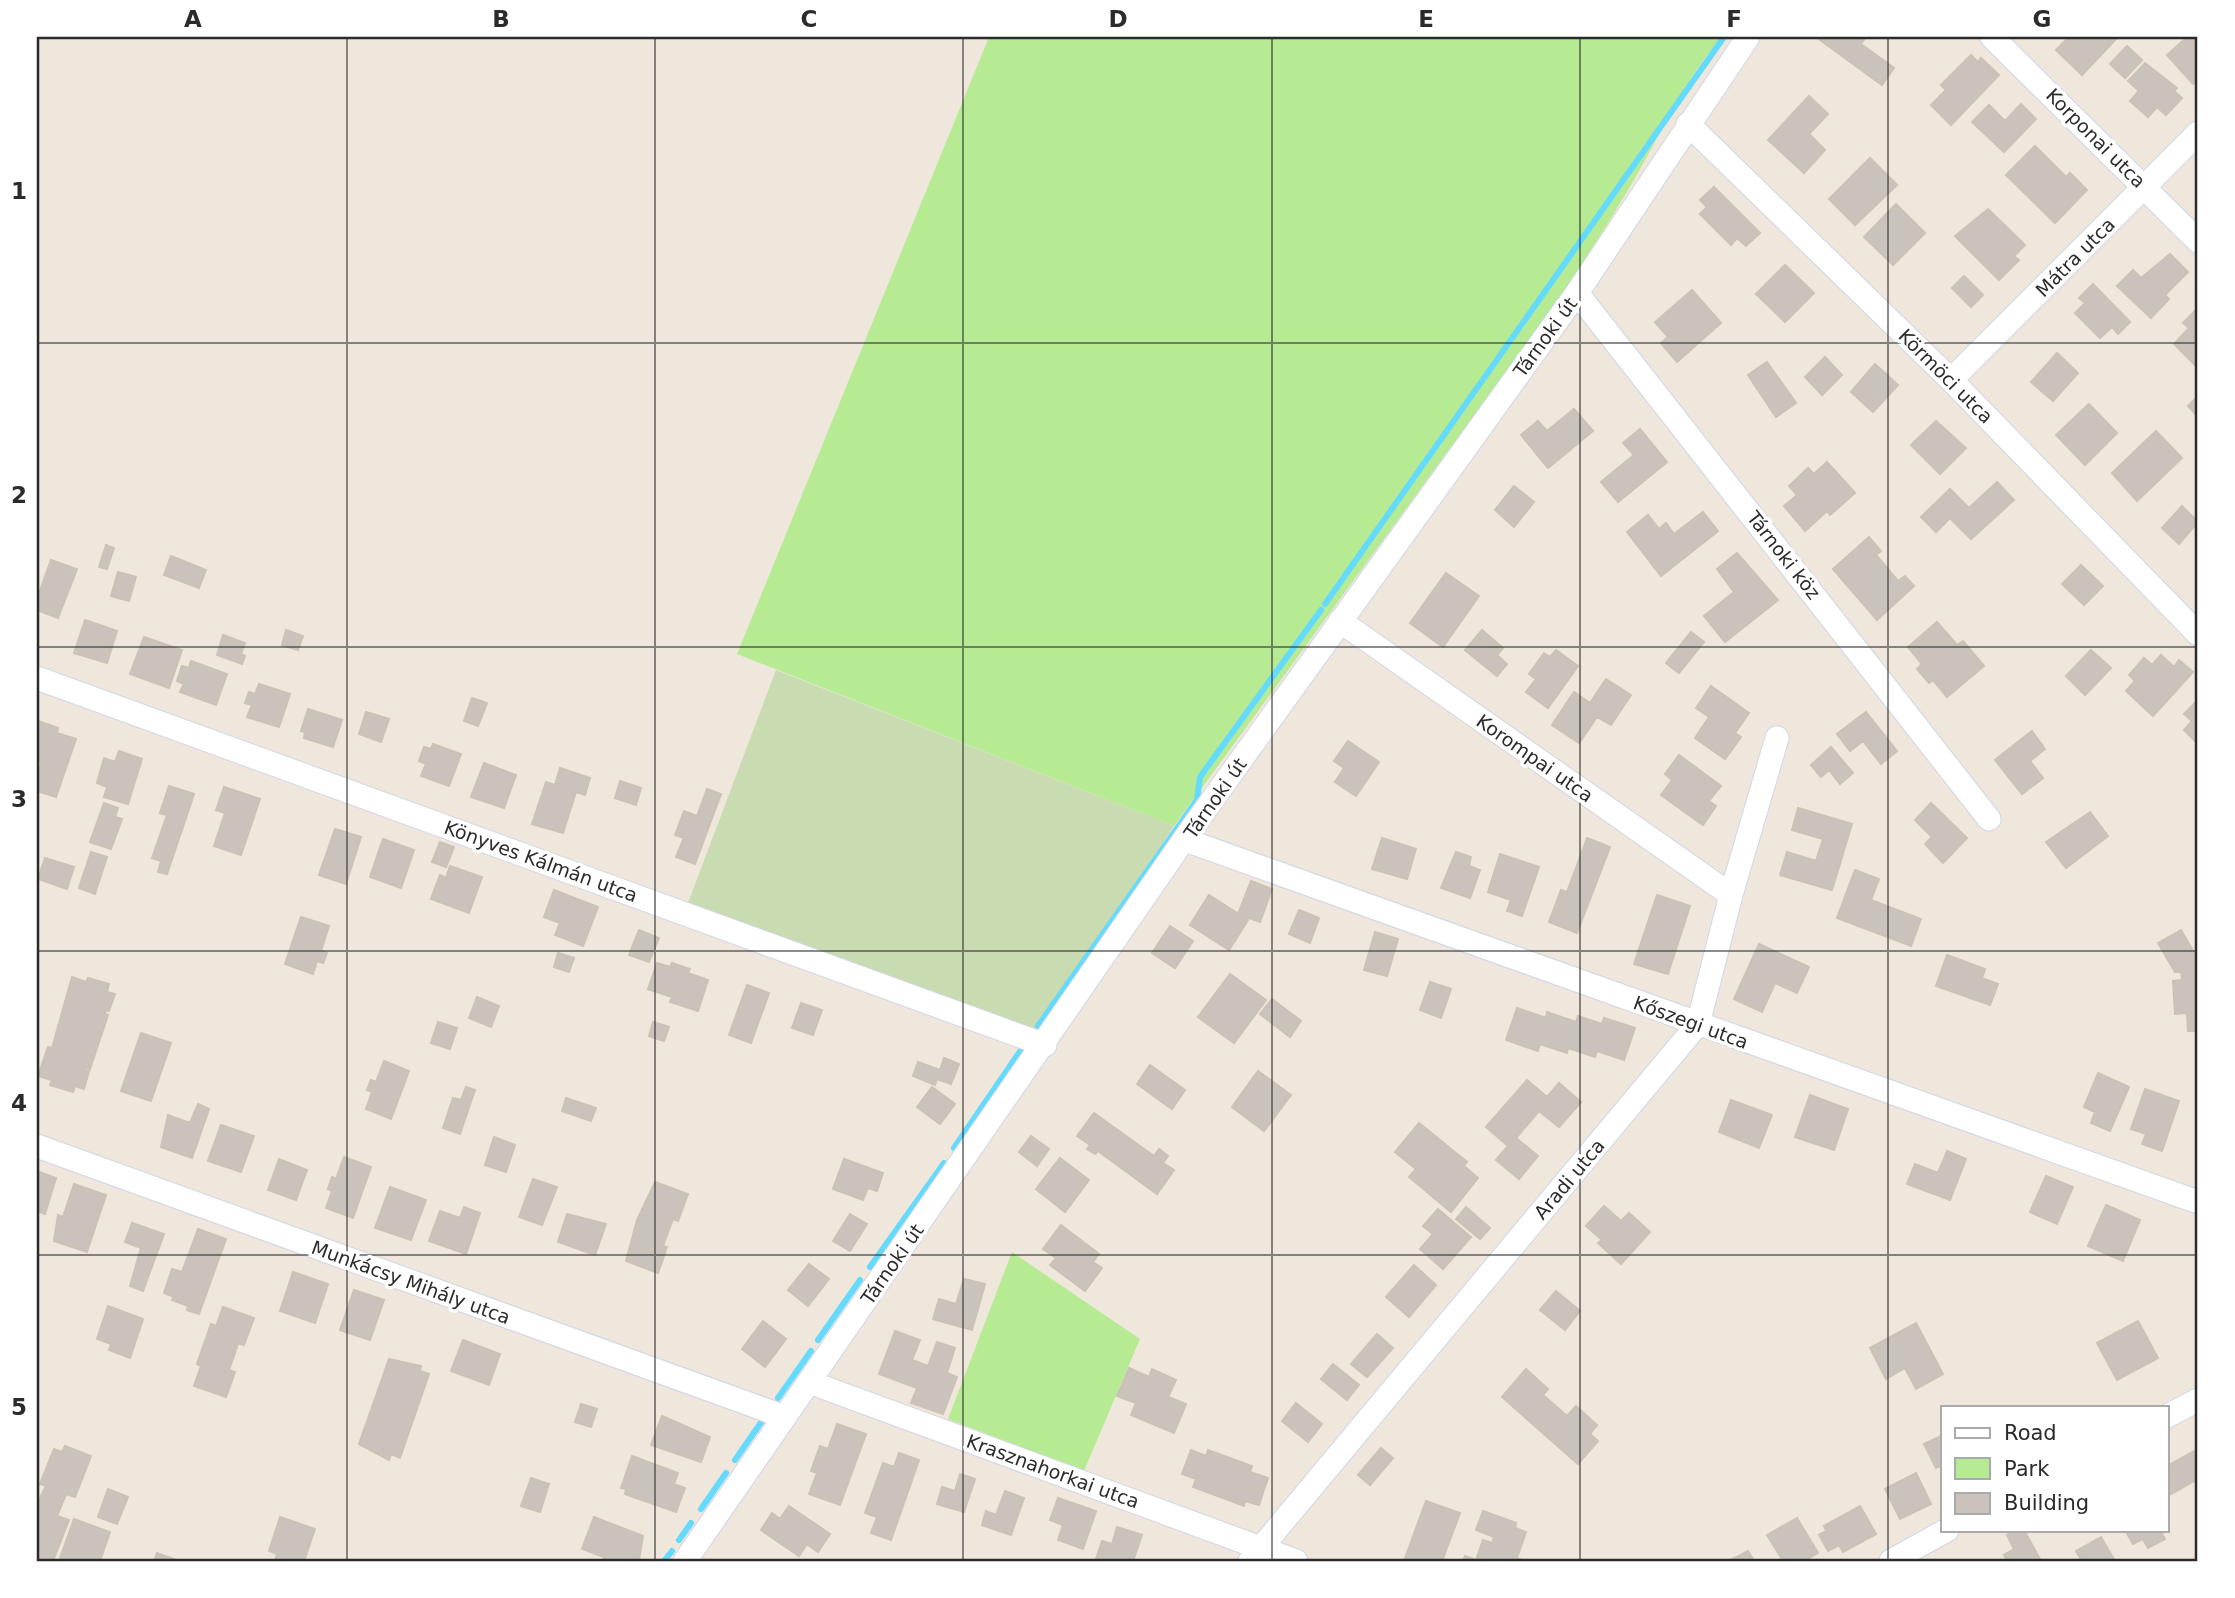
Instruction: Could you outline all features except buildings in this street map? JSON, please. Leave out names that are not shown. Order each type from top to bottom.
[{"type":"street","name":"Tárnoki út","points":[[685,1561],[1185,840],[1577,293],[1748,37]]},
{"type":"street","name":"Korponai utca","points":[[1992,37],[2198,241]]},
{"type":"street","name":"Körmöci utca","points":[[1688,124],[1951,380],[2198,634]]},
{"type":"street","name":"Mátra utca","points":[[1951,380],[2198,133]]},
{"type":"street","name":"Tárnoki köz","points":[[1577,293],[1989,819]]},
{"type":"street","name":"Korompai utca","points":[[1340,621],[1731,895]]},
{"type":"street","name":"Könyves Kálmán utca","points":[[37,678],[1045,1045]]},
{"type":"street","name":"Aradi utca","points":[[1256,1555],[1698,1024],[1731,895],[1777,738]]},
{"type":"street","name":"Kőszegi utca","points":[[1185,840],[2198,1202]]},
{"type":"street","name":"Munkácsy Mihály utca","points":[[37,1146],[785,1417]]},
{"type":"street","name":"Krasznahorkai utca","points":[[809,1382],[1256,1555],[1296,1561]]},
{"type":"street","points":[[2168,1415],[2198,1400]]},
{"type":"street","points":[[1891,1561],[1943,1532]]},
{"type":"green space","points":[[989,37],[1722,37],[1687,84],[1630,186],[1565,291],[1174,826],[737,654]]},
{"type":"green space","points":[[776,670],[1174,826],[1037,1034],[688,903]]},
{"type":"green space","points":[[1012,1252],[1140,1339],[1084,1471],[948,1419]]},
{"type":"waterway","points":[[1325,604],[1724,37]]},
{"type":"waterway","points":[[1038,1026],[1197,800],[1200,777],[1321,610]]},
{"type":"waterway","points":[[954,1148],[1023,1047]]},
{"type":"waterway","points":[[870,1267],[944,1163]]},
{"type":"waterway","points":[[818,1340],[860,1280]]},
{"type":"waterway","points":[[778,1398],[811,1351]]},
{"type":"waterway","points":[[735,1460],[762,1421]]},
{"type":"waterway","points":[[701,1509],[726,1473]]},
{"type":"waterway","points":[[679,1540],[691,1523]]},
{"type":"waterway","points":[[664,1561],[672,1551]]}]
